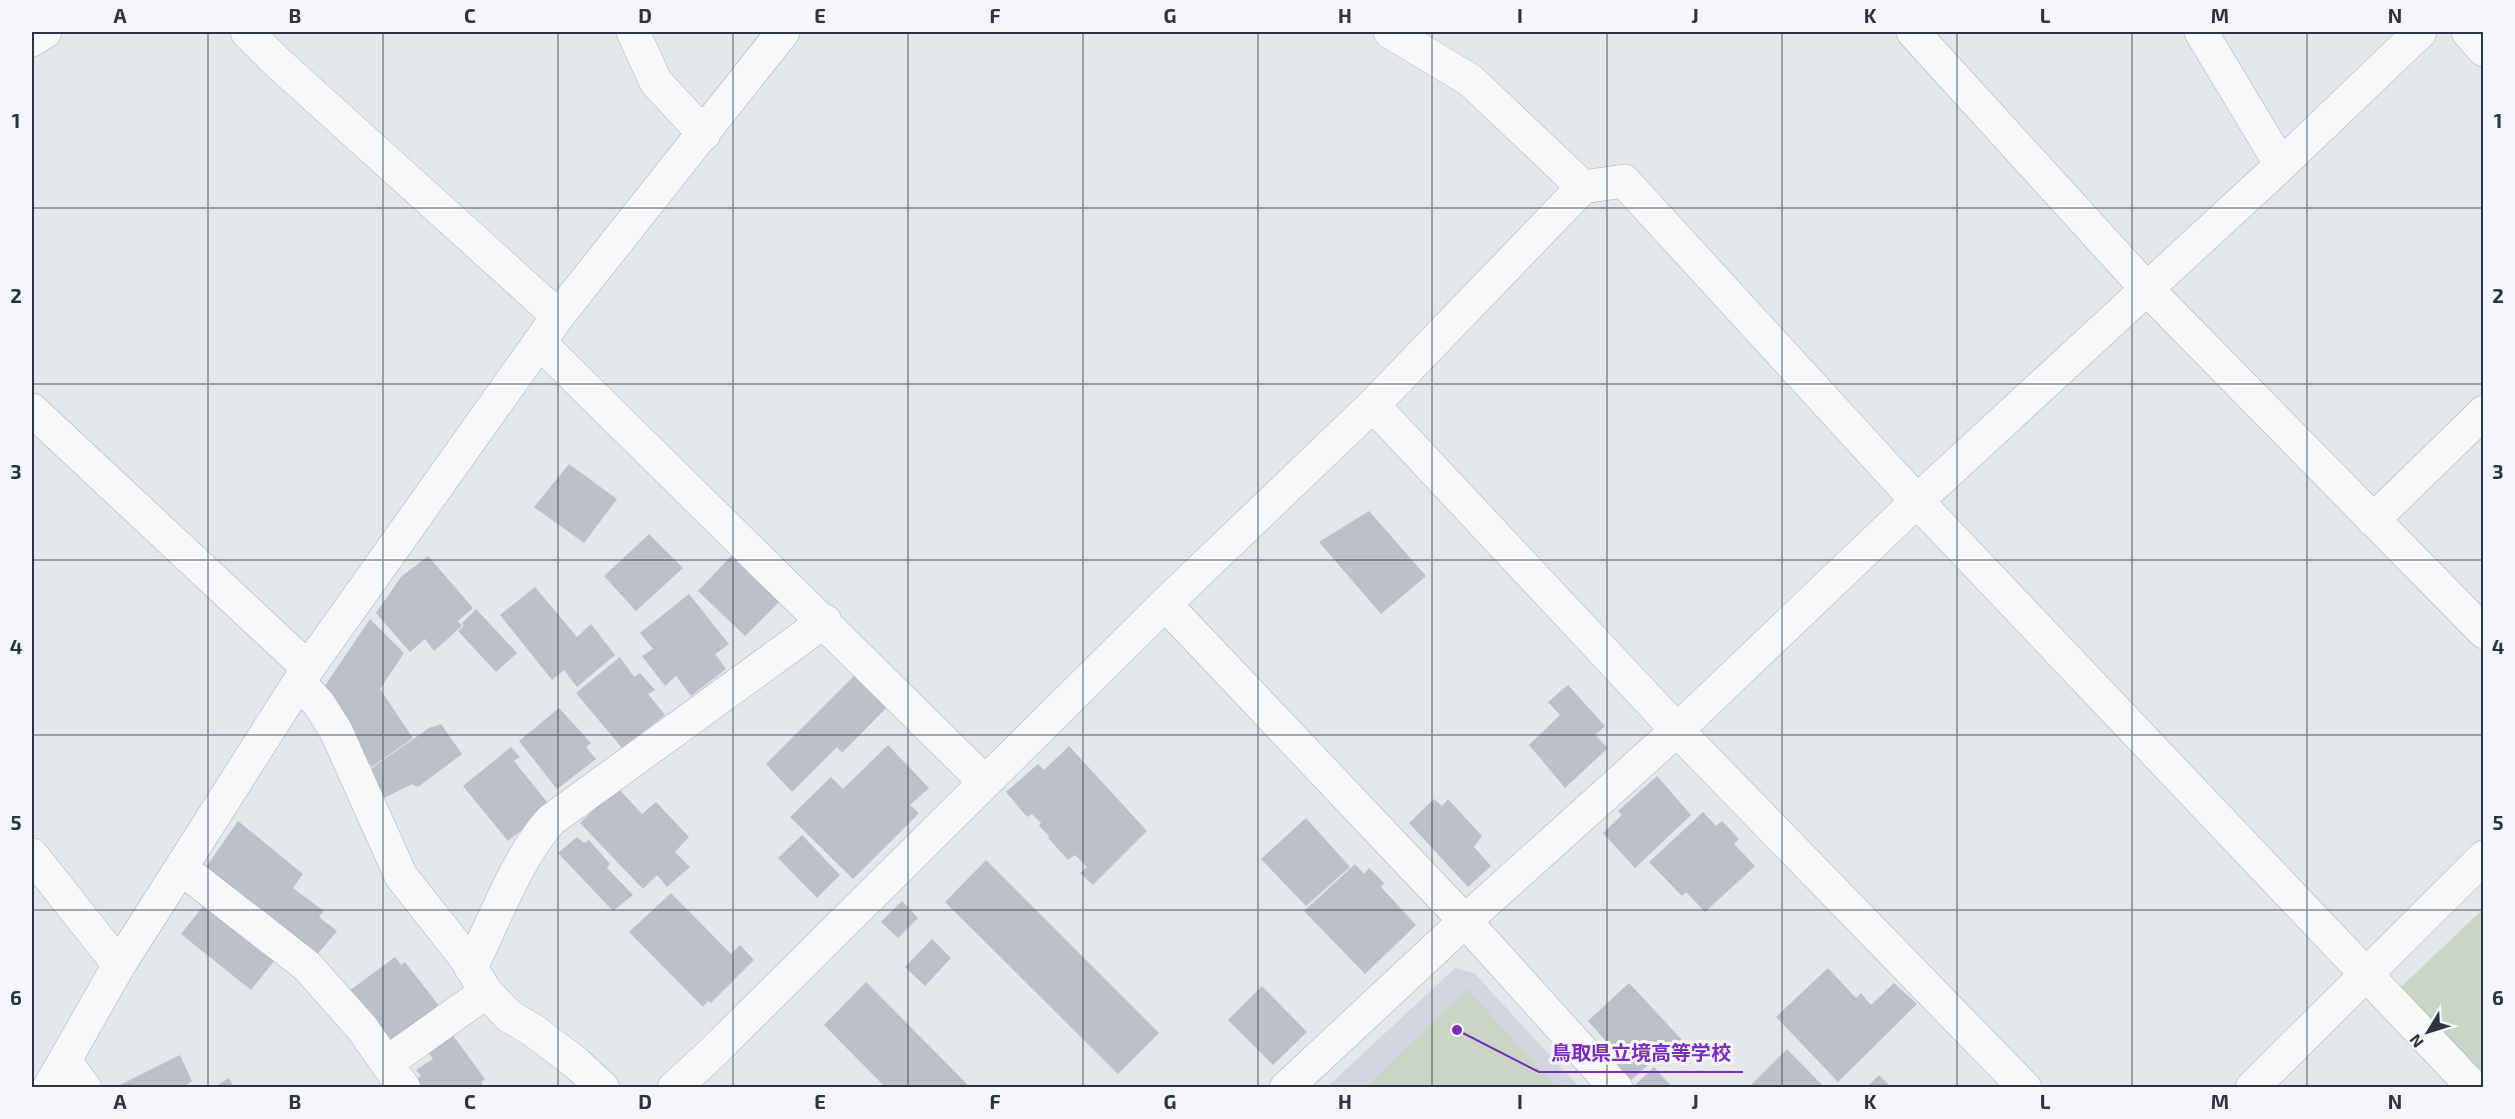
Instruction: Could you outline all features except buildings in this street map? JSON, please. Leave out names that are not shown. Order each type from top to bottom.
[{"type":"street","points":[[32,40],[45,32]]},
{"type":"street","points":[[247,32],[549,329],[825,621],[986,782]]},
{"type":"street","points":[[633,32],[656,82],[704,134]]},
{"type":"street","points":[[85,1088],[57,1074],[119,965],[304,675],[549,329],[783,32]]},
{"type":"street","points":[[1390,32],[1470,80],[1583,188]]},
{"type":"street","points":[[1913,32],[2146,288],[2484,632]]},
{"type":"street","points":[[2200,32],[2281,165]]},
{"type":"street","points":[[1286,1088],[1677,730],[1917,501],[2281,165],[2420,32]]},
{"type":"street","points":[[2468,32],[2484,50]]},
{"type":"street","points":[[674,1088],[1165,604],[1373,405],[1583,188],[1624,181],[1917,501],[2474,1088]]},
{"type":"street","points":[[1373,405],[1677,730],[2025,1088]]},
{"type":"street","points":[[32,410],[304,675],[336,731],[401,876],[508,1016],[550,1043],[603,1088]]},
{"type":"street","points":[[2373,520],[2484,412]]},
{"type":"street","points":[[1165,604],[1466,921],[1616,1088]]},
{"type":"street","points":[[181,868],[307,966],[362,1028],[396,1075],[479,980],[537,836],[551,820],[825,621]]},
{"type":"street","points":[[32,855],[119,965]]},
{"type":"street","points":[[2252,1088],[2484,857]]},
{"type":"shaded area","points":[[1455,968],[1474,973],[1579,1087],[1326,1088]]},
{"type":"green space","points":[[2483,909],[2483,1077],[2399,989]]},
{"type":"green space","points":[[1467,989],[1557,1087],[1366,1087]]},
{"type":"place","name":"鳥取県立境高等学校","points":[[1457,1030]]}]
